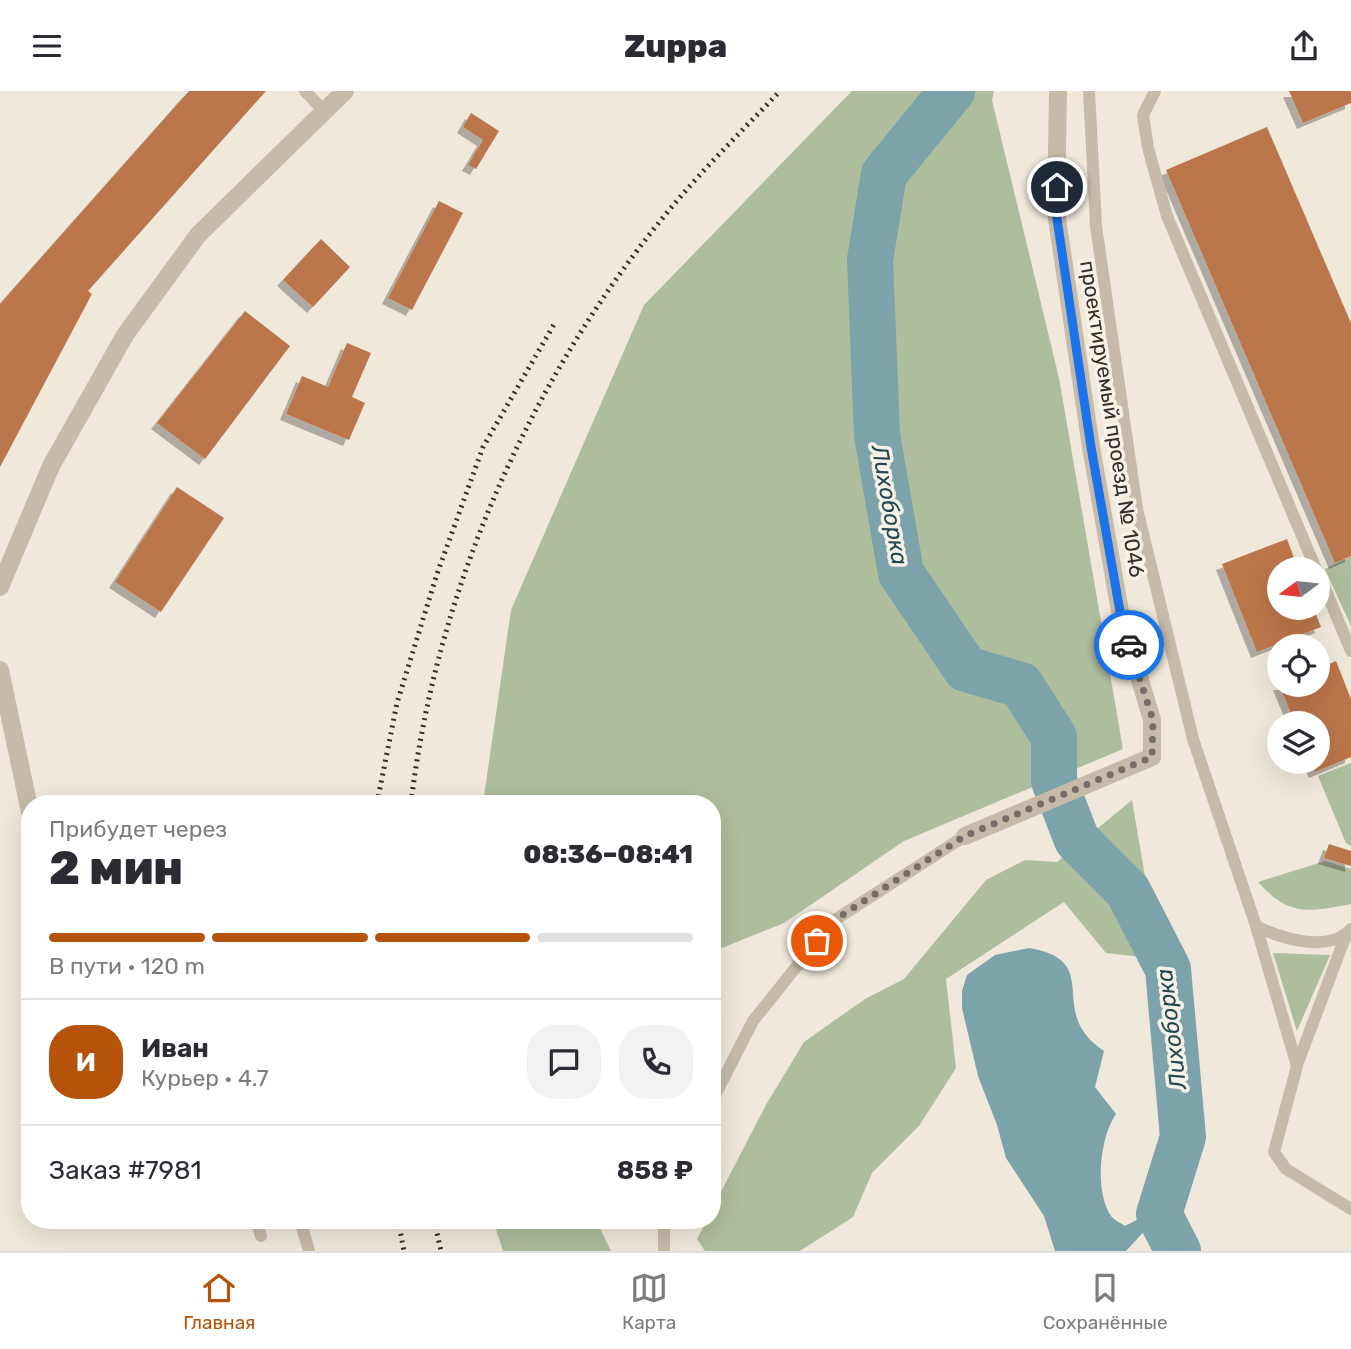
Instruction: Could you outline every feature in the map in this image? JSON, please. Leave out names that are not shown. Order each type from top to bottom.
[{"type":"street","points":[[1,580],[51,466],[125,335],[198,235],[345,91]]},
{"type":"street","name":"проектируемый проезд № 1046","points":[[965,836],[1152,757],[1153,720],[1121,617],[1091,447],[1056,212],[1058,91]]},
{"type":"street","points":[[0,670],[26,795]]},
{"type":"lane","points":[[305,91],[324,111]]},
{"type":"lane","points":[[1089,91],[1096,226],[1137,509],[1193,739],[1256,926],[1297,1066]]},
{"type":"lane","points":[[1155,91],[1143,115],[1148,148],[1167,216],[1311,557]]},
{"type":"lane","points":[[1330,601],[1351,650]]},
{"type":"lane","points":[[721,1083],[753,1021],[833,921],[965,836]]},
{"type":"lane","points":[[1256,926],[1278,937],[1310,943],[1348,932]]},
{"type":"lane","points":[[1348,932],[1297,1066],[1274,1152],[1286,1169],[1351,1209]]},
{"type":"lane","points":[[259,1229],[261,1236]]},
{"type":"lane","points":[[303,1229],[309,1251]]},
{"type":"lane","points":[[664,1229],[664,1251]]},
{"type":"green space","points":[[852,91],[994,91],[992,100],[1059,378],[1123,749],[904,841],[784,923],[721,948],[721,795],[484,795],[511,610],[644,305]]},
{"type":"green space","points":[[1351,556],[1351,626],[1330,580],[1330,566]]},
{"type":"green space","points":[[1351,763],[1351,846],[1346,843],[1318,776],[1330,774],[1330,771]]},
{"type":"green space","points":[[1132,800],[1159,959],[1106,953],[1064,902],[946,979],[956,1068],[919,1126],[872,1173],[853,1217],[800,1251],[705,1251],[697,1239],[702,1229],[721,1229],[721,1192],[767,1103],[804,1042],[865,999],[904,979],[986,880],[1025,860],[1057,862]]},
{"type":"green space","points":[[1325,861],[1351,869],[1351,904],[1323,909],[1300,909],[1280,901],[1258,882]]},
{"type":"green space","points":[[1273,953],[1330,955],[1297,1031]]},
{"type":"green space","points":[[496,1229],[600,1229],[611,1251],[503,1251]]},
{"type":"water","points":[[1029,948],[1052,955],[1065,964],[1071,976],[1078,1020],[1087,1036],[1104,1051],[1095,1087],[1116,1114],[1110,1124],[1103,1150],[1102,1193],[1114,1219],[1125,1226],[1146,1215],[1148,1227],[1126,1251],[1055,1251],[1044,1216],[1006,1158],[997,1125],[978,1076],[962,1008],[962,991],[967,975],[995,955]]},
{"type":"building","points":[[189,91],[266,91],[88,291],[92,294],[0,467],[0,304]]},
{"type":"building","points":[[1289,91],[1351,91],[1351,103],[1303,123]]},
{"type":"building","points":[[471,113],[499,131],[476,169],[468,165],[483,140],[463,127]]},
{"type":"building","points":[[1267,127],[1351,323],[1351,556],[1335,563],[1166,170]]},
{"type":"building","points":[[439,201],[463,213],[412,310],[388,298]]},
{"type":"building","points":[[321,239],[350,267],[313,307],[283,280]]},
{"type":"building","points":[[245,311],[290,346],[205,459],[157,423]]},
{"type":"building","points":[[347,343],[371,353],[352,397],[365,403],[349,440],[286,414],[302,376],[328,387]]},
{"type":"building","points":[[177,487],[224,518],[161,612],[115,582]]},
{"type":"building","points":[[1287,539],[1294,557],[1267,557],[1267,620],[1318,620],[1321,627],[1303,634],[1267,634],[1267,648],[1257,652],[1222,564]]},
{"type":"building","points":[[1336,661],[1351,699],[1351,757],[1330,766],[1330,711],[1290,711],[1284,697],[1330,697],[1330,664]]},
{"type":"building","points":[[1329,844],[1351,851],[1351,866],[1324,858]]},
{"type":"waterway","name":"Лихоборка","points":[[952,91],[884,174],[870,260],[877,435],[901,573],[966,669],[1021,685],[1054,737],[1054,781],[1077,840],[1128,891],[1168,969],[1183,1137],[1159,1214],[1178,1251]]},
{"type":"railway","points":[[412,795],[423,724],[442,646],[466,569],[496,494],[530,421],[569,351],[613,284],[661,220],[704,170],[780,91]]},
{"type":"railway","points":[[379,795],[397,703],[437,574],[483,447],[556,321]]},
{"type":"railway","points":[[400,1229],[404,1251]]},
{"type":"railway","points":[[436,1229],[441,1251]]},
{"type":"way so far","points":[[817,941],[833,921],[965,836],[1152,757],[1153,720],[1129,645]]},
{"type":"route","points":[[1057,187],[1056,212],[1091,447],[1121,617],[1129,645]]}]
